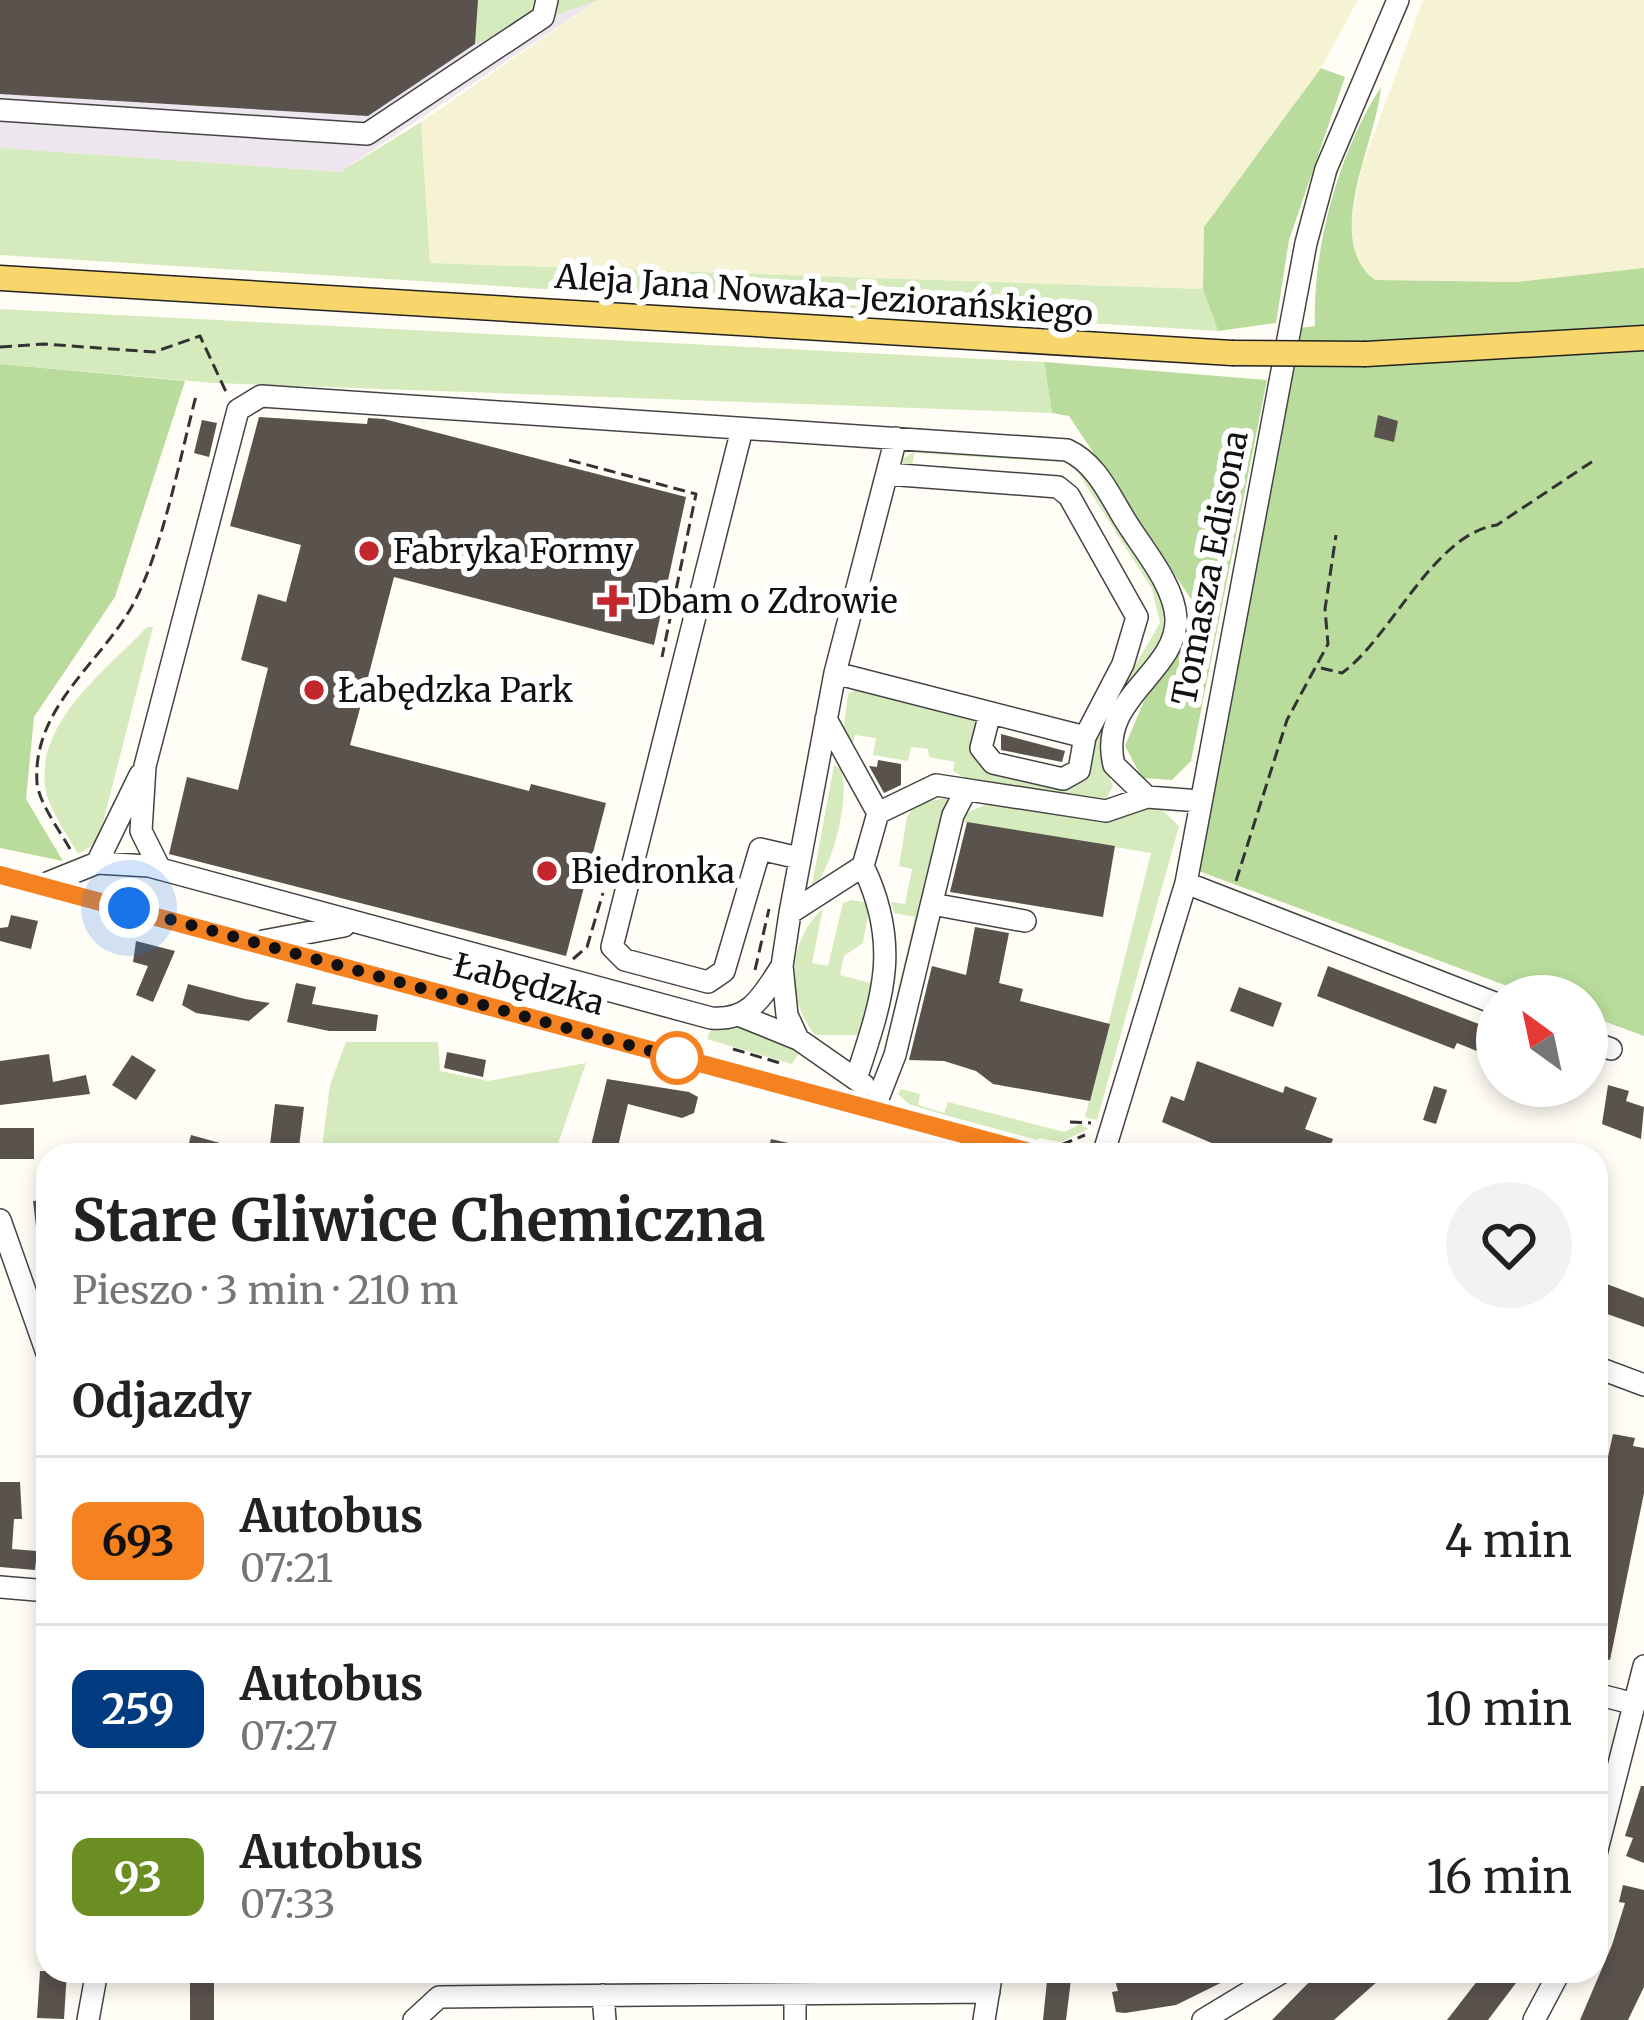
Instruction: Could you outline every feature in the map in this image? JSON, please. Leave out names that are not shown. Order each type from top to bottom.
[{"type":"main road","name":"Aleja Jana Nowaka-Jeziorańskiego","points":[[0,278],[1232,353],[1366,354],[1644,338]]},
{"type":"main road","points":[[0,289],[89,283]]},
{"type":"street","points":[[0,110],[367,134],[543,17],[547,0]]},
{"type":"street","name":"Tomasza Edisona","points":[[1107,1143],[1186,883],[1306,243],[1326,169],[1398,0]]},
{"type":"street","points":[[160,869],[141,831],[145,766],[238,410],[261,396],[1067,450],[1092,466],[1169,592],[1176,620],[1169,643],[1120,712],[1109,745],[1114,766],[1147,797]]},
{"type":"street","points":[[742,428],[612,947],[625,960],[708,982],[724,970],[760,849],[799,858]]},
{"type":"street","points":[[799,1040],[787,1016],[782,966],[790,913],[835,673],[896,438]]},
{"type":"street","points":[[887,474],[1048,485],[1069,496],[1137,617],[1123,664],[1085,737],[1079,770],[1063,779],[993,763],[981,748],[990,713]]},
{"type":"street","points":[[835,673],[1085,737]]},
{"type":"street","points":[[825,719],[863,794],[878,813]]},
{"type":"street","points":[[88,868],[145,766]]},
{"type":"street","points":[[790,913],[863,866],[878,813],[920,789],[936,785],[1106,811],[1147,797],[1200,801]]},
{"type":"street","points":[[879,1096],[953,814],[965,792]]},
{"type":"street","points":[[856,1079],[888,960],[883,907],[863,866]]},
{"type":"street","points":[[44,884],[88,868],[160,869],[711,1018],[741,1016],[754,1009],[782,966]]},
{"type":"street","name":"Łabędzka","points":[[1,875],[907,1119],[1018,1143]]},
{"type":"street","points":[[1186,883],[1476,996]]},
{"type":"street","points":[[932,904],[1025,921]]},
{"type":"street","points":[[256,943],[354,924]]},
{"type":"street","points":[[741,1016],[799,1040],[907,1119]]},
{"type":"street","points":[[0,1220],[36,1318]]},
{"type":"street","points":[[1608,1372],[1644,1385]]},
{"type":"street","points":[[0,1588],[36,1590]]},
{"type":"street","points":[[1608,1807],[1644,1666]]},
{"type":"street","points":[[1608,1697],[1635,1704]]},
{"type":"street","points":[[88,2020],[95,1983]]},
{"type":"street","points":[[414,2020],[439,1997],[795,1994],[960,1983]]},
{"type":"street","points":[[984,2020],[990,1983]]},
{"type":"street","points":[[1203,2020],[1268,1983]]},
{"type":"street","points":[[1534,2020],[1554,1983]]},
{"type":"street","points":[[795,1994],[795,2020]]},
{"type":"street","points":[[603,1995],[605,2020]]},
{"type":"path","points":[[0,347],[44,344],[154,352],[200,336],[238,410]]},
{"type":"path","points":[[88,868],[37,786],[43,741],[60,699],[132,606],[168,504],[196,396]]},
{"type":"path","points":[[1319,668],[1342,673],[1367,656],[1384,626],[1435,567],[1484,527],[1497,525],[1596,459]]},
{"type":"path","points":[[569,460],[696,494],[662,668]]},
{"type":"path","points":[[1231,900],[1287,720],[1328,644],[1325,609],[1336,535]]},
{"type":"path","points":[[561,961],[572,960],[587,946],[607,879]]},
{"type":"path","points":[[753,980],[771,898]]},
{"type":"path","points":[[734,1049],[794,1069]]},
{"type":"path","points":[[1066,1143],[1088,1133],[1093,1123],[1070,1122]]},
{"type":"shaded area","points":[[0,0],[598,0],[340,172],[0,148]]},
{"type":"shaded area","points":[[598,0],[1358,0],[1321,68],[1204,227],[1203,289],[430,263],[421,122]]},
{"type":"shaded area","points":[[1423,0],[1644,0],[1644,268],[1532,282],[1375,280],[1363,271],[1353,253],[1350,227],[1361,170]]},
{"type":"green space","points":[[478,0],[598,0],[475,44]]},
{"type":"green space","points":[[1321,68],[1345,77],[1289,240],[1276,323],[1218,331],[1203,289],[1204,227]]},
{"type":"green space","points":[[1381,87],[1352,216],[1360,262],[1375,280],[1517,282],[1644,268],[1644,1036],[1608,1023],[1608,975],[1478,975],[1196,870],[1300,328],[1315,326],[1323,233],[1341,170]]},
{"type":"green space","points":[[421,122],[430,263],[1203,289],[1218,331],[0,255],[0,148],[340,172]]},
{"type":"green space","points":[[0,309],[1044,362],[1052,413],[214,383],[0,364]]},
{"type":"green space","points":[[1044,362],[1267,380],[1191,761],[1172,780],[1142,778],[1125,746],[1144,701],[1182,644],[1193,602],[1069,416],[1052,413]]},
{"type":"green space","points":[[0,364],[185,381],[115,597],[34,717],[26,799],[63,861],[0,848]]},
{"type":"green space","points":[[919,449],[1056,459],[1068,466],[914,453],[912,467],[903,466],[902,459]]},
{"type":"green space","points":[[1078,472],[1089,479],[1132,543],[1163,610],[1162,634],[1153,653],[1113,705],[1104,727],[1103,753],[1113,786],[1105,801],[972,782],[953,771],[955,762],[929,757],[928,749],[911,747],[908,761],[873,755],[876,738],[855,735],[850,754],[842,740],[848,694],[857,689],[972,717],[977,725],[973,743],[1055,787],[1097,730],[1160,623],[1152,589]]},
{"type":"green space","points":[[147,627],[153,627],[98,842],[78,854],[47,795],[45,763],[52,740],[78,698]]},
{"type":"green space","points":[[834,765],[841,769],[843,781],[841,814],[826,867],[811,890]]},
{"type":"green space","points":[[951,797],[883,1055],[915,917],[894,913],[891,902],[905,904],[912,869],[899,866],[907,817],[916,804]]},
{"type":"green space","points":[[1019,799],[1152,800],[1179,826],[1097,1120],[1085,1117],[1151,853],[958,821],[972,810]]},
{"type":"green space","points":[[843,903],[870,903],[863,943],[844,956],[840,975],[874,984],[859,1035],[815,1035],[795,987],[797,953],[802,937],[823,908],[812,963],[828,966]]},
{"type":"green space","points":[[742,1026],[801,1050],[792,1064],[707,1039],[712,1027]]},
{"type":"green space","points":[[346,1042],[438,1042],[440,1071],[488,1081],[586,1063],[558,1143],[323,1143],[330,1085]]},
{"type":"green space","points":[[901,1089],[920,1094],[918,1105],[944,1113],[948,1102],[1064,1132],[1080,1124],[1088,1129],[1061,1142],[1039,1138],[1034,1143],[909,1104],[898,1094]]},
{"type":"building","points":[[0,0],[478,0],[475,44],[368,116],[0,94]]},
{"type":"building","points":[[1378,415],[1398,421],[1394,442],[1374,437]]},
{"type":"building","name":"Łabędzka Park","points":[[259,417],[367,424],[368,418],[384,419],[686,497],[654,645],[394,577],[350,745],[529,791],[531,784],[606,803],[566,956],[169,854],[187,777],[238,790],[268,668],[241,660],[258,594],[286,602],[301,545],[230,526]]},
{"type":"building","points":[[202,420],[217,423],[209,457],[194,453]]},
{"type":"building","points":[[1001,734],[1065,751],[1062,762],[1001,750]]},
{"type":"building","points":[[878,760],[901,764],[901,785],[884,793],[869,766],[877,767]]},
{"type":"building","points":[[967,822],[1115,846],[1103,917],[950,892]]},
{"type":"building","points":[[11,915],[38,921],[31,949],[0,941],[0,928],[8,927]]},
{"type":"building","points":[[975,927],[1009,933],[999,983],[1023,989],[1020,1001],[1110,1024],[1090,1101],[993,1084],[976,1071],[944,1061],[909,1060],[932,966],[966,975]]},
{"type":"building","points":[[136,941],[175,951],[153,1002],[136,995],[148,966],[133,962]]},
{"type":"building","points":[[1328,966],[1476,1023],[1476,1051],[1457,1043],[1454,1049],[1317,996]]},
{"type":"building","points":[[296,983],[316,987],[312,1004],[378,1015],[376,1031],[329,1031],[287,1022]]},
{"type":"building","points":[[188,984],[270,1003],[249,1021],[196,1013],[182,1005]]},
{"type":"building","points":[[1239,987],[1282,1003],[1273,1027],[1230,1011]]},
{"type":"building","points":[[447,1052],[486,1060],[483,1077],[444,1068]]},
{"type":"building","points":[[49,1054],[53,1082],[86,1075],[90,1094],[0,1105],[0,1061]]},
{"type":"building","points":[[132,1055],[156,1070],[136,1100],[112,1085]]},
{"type":"building","points":[[1197,1061],[1283,1093],[1285,1086],[1317,1098],[1305,1129],[1333,1139],[1332,1143],[1212,1143],[1162,1122],[1171,1096],[1184,1101]]},
{"type":"building","points":[[607,1079],[698,1097],[694,1113],[682,1118],[628,1104],[619,1143],[592,1143]]},
{"type":"building","points":[[1608,1085],[1629,1091],[1626,1101],[1644,1107],[1641,1139],[1602,1124]]},
{"type":"building","points":[[1434,1086],[1447,1090],[1436,1124],[1423,1120]]},
{"type":"building","points":[[275,1104],[304,1107],[300,1143],[270,1143]]},
{"type":"building","points":[[0,1128],[34,1128],[34,1159],[0,1159]]},
{"type":"building","points":[[191,1135],[220,1143],[189,1143]]},
{"type":"building","points":[[1608,1284],[1644,1298],[1644,1327],[1608,1314]]},
{"type":"building","points":[[1613,1434],[1635,1438],[1633,1446],[1644,1448],[1644,1493],[1610,1660],[1608,1660],[1608,1457]]},
{"type":"building","points":[[0,1482],[20,1482],[22,1519],[14,1519],[12,1549],[36,1551],[35,1570],[0,1567]]},
{"type":"building","points":[[1641,1786],[1644,1863],[1626,1856],[1633,1838],[1625,1836]]},
{"type":"building","points":[[1623,1885],[1644,1890],[1644,1987],[1628,2020],[1580,2020],[1596,1983],[1608,1983],[1608,1954],[1625,1903],[1619,1902]]},
{"type":"building","points":[[39,1983],[66,1983],[64,2019],[37,2018]]},
{"type":"building","points":[[190,1983],[214,1983],[214,2020],[190,2020]]},
{"type":"building","points":[[1047,1983],[1071,1983],[1066,2020],[1043,2020]]},
{"type":"building","points":[[1116,1983],[1221,1983],[1176,2005],[1125,2013],[1116,2012],[1112,1992],[1118,1991]]},
{"type":"building","points":[[1308,1983],[1376,1983],[1334,2020],[1272,2020]]},
{"type":"building","points":[[1476,1983],[1516,1983],[1488,2020],[1447,2020]]},
{"type":"bus line","name":"693","points":[[0,875],[996,1143]]},
{"type":"place","name":"Fabryka Formy","points":[[369,551]]},
{"type":"place","name":"Dbam o Zdrowie","points":[[613,601]]},
{"type":"place","name":"Łabędzka Park","points":[[314,690]]},
{"type":"place","name":"Biedronka","points":[[547,871]]},
{"type":"route","points":[[129,908],[691,1062],[677,1058]]}]
